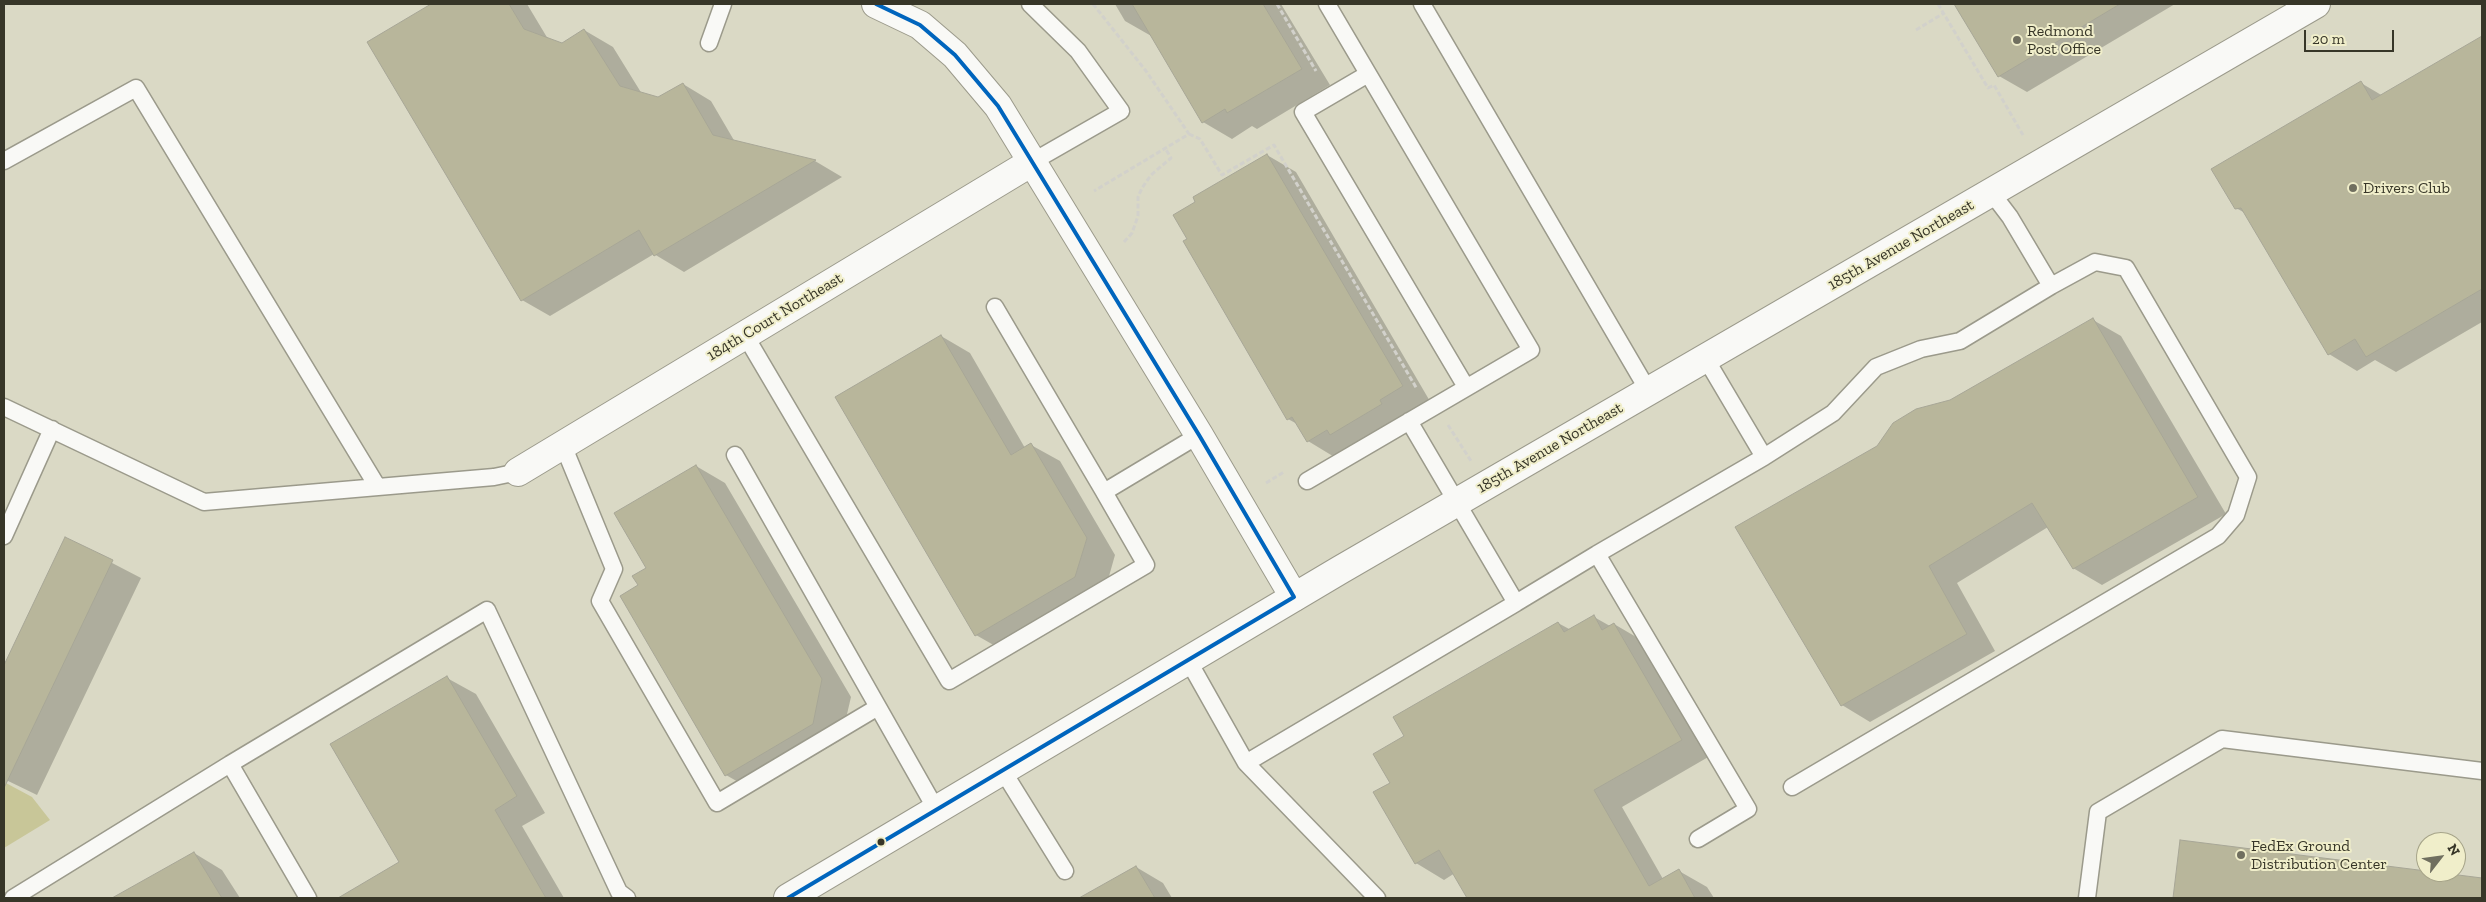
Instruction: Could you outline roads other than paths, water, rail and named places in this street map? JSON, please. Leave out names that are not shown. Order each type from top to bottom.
[{"type":"street","points":[[876,4],[920,25],[955,54],[998,106],[1199,435],[1294,597]]},
{"type":"street","name":"185th Avenue Northeast","points":[[788,898],[1456,502],[1706,359],[2316,4]]},
{"type":"street","name":"184th Court Northeast","points":[[518,472],[1032,162]]},
{"type":"lane","points":[[710,42],[723,4]]},
{"type":"lane","points":[[1030,4],[1078,51],[1121,110],[1032,162]]},
{"type":"lane","points":[[1307,482],[1531,350],[1327,4]]},
{"type":"lane","points":[[1422,4],[1648,392]]},
{"type":"lane","points":[[1368,74],[1303,112],[1466,387]]},
{"type":"lane","points":[[4,161],[136,88],[377,486]]},
{"type":"lane","points":[[1991,192],[2010,217],[2051,286]]},
{"type":"lane","points":[[1246,763],[1764,456],[1832,412],[1876,367],[1921,349],[1960,341],[2051,286],[2096,262],[2126,268],[2248,477],[2236,514],[2218,536],[1792,786]]},
{"type":"lane","points":[[745,335],[950,681],[1146,565],[995,306]]},
{"type":"lane","points":[[1706,359],[1764,456]]},
{"type":"lane","points":[[4,407],[52,428],[204,502],[494,477],[518,472]]},
{"type":"lane","points":[[1409,421],[1516,603]]},
{"type":"lane","points":[[4,536],[52,428]]},
{"type":"lane","points":[[1104,492],[1199,435]]},
{"type":"lane","points":[[563,445],[614,569],[600,601],[717,803],[878,707]]},
{"type":"lane","points":[[735,455],[937,811]]},
{"type":"lane","points":[[1597,554],[1748,809],[1698,839]]},
{"type":"lane","points":[[13,898],[230,764],[487,610],[619,892],[627,898]]},
{"type":"lane","points":[[1188,660],[1246,763],[1377,898]]},
{"type":"lane","points":[[2087,898],[2098,812],[2222,739],[2482,771]]},
{"type":"lane","points":[[230,764],[308,898]]},
{"type":"lane","points":[[1003,771],[1065,871]]},
{"type":"place","name":"Redmond Post Office","points":[[2017,40]]},
{"type":"place","name":"Drivers Club","points":[[2353,188]]},
{"type":"place","name":"FedEx Ground Distribution Center","points":[[2241,855]]}]
